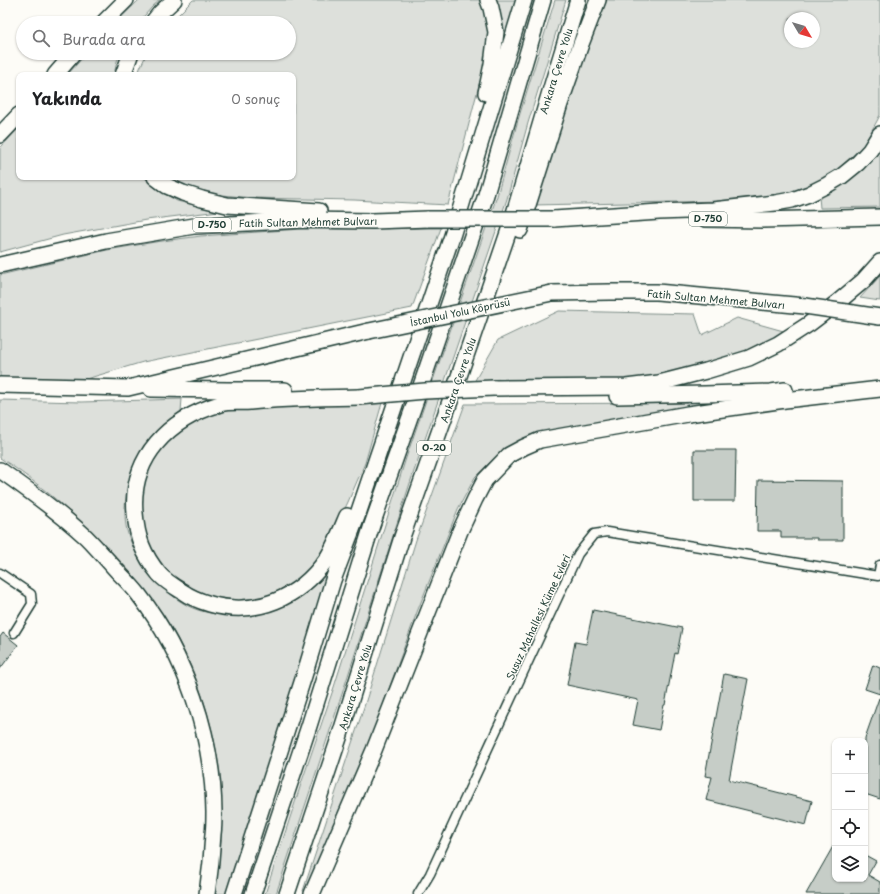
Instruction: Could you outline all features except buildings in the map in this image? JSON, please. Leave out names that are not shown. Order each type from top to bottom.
[{"type":"highway","points":[[110,16],[126,0]]},
{"type":"highway","points":[[158,16],[174,0]]},
{"type":"highway","points":[[452,233],[492,64],[496,32],[488,0]]},
{"type":"highway","points":[[234,894],[302,683],[333,580],[359,511],[452,233],[524,0]]},
{"type":"highway","name":"O-20","points":[[253,894],[309,726],[372,525],[485,198],[543,0]]},
{"type":"highway","name":"Ankara Çevre Yolu","points":[[287,894],[339,738],[402,537],[460,376],[478,318],[510,227],[578,0]]},
{"type":"highway","points":[[478,318],[522,224],[560,104],[598,0]]},
{"type":"highway","points":[[58,72],[68,60]]},
{"type":"highway","points":[[124,72],[128,60]]},
{"type":"highway","points":[[0,135],[16,118]]},
{"type":"highway","points":[[554,219],[713,210],[792,200],[810,194],[842,176],[858,163],[870,150],[880,134]]},
{"type":"highway","points":[[158,180],[167,186],[183,193],[227,205],[428,220]]},
{"type":"highway","name":"D-750","points":[[428,220],[762,220],[880,217]]},
{"type":"highway","name":"Fatih Sultan Mehmet Bulvarı","points":[[0,265],[106,241],[194,226],[302,220],[428,220]]},
{"type":"highway","points":[[494,392],[626,387],[659,383],[749,358],[778,344],[809,324],[858,285],[880,262]]},
{"type":"highway","name":"Fatih Sultan Mehmet Bulvarı","points":[[552,293],[657,292],[805,306],[880,317]]},
{"type":"highway","name":"İstanbul Yolu Köprüsü","points":[[128,388],[369,331],[552,293]]},
{"type":"highway","points":[[418,335],[388,406],[370,463],[352,506],[326,559],[311,577],[298,589],[282,599],[268,605],[249,608],[229,608],[201,602],[188,596],[160,575],[149,560],[140,542],[136,522],[134,505],[135,489],[140,470],[148,454],[159,440],[172,429],[186,418],[222,404],[359,393],[426,391],[627,396],[771,392],[880,380]]},
{"type":"highway","points":[[0,385],[359,393]]},
{"type":"highway","points":[[312,894],[374,750],[460,531],[485,480],[509,455],[540,440],[695,413],[784,400],[880,389]]},
{"type":"highway","points":[[0,470],[54,509],[86,537],[113,566],[138,594],[154,616],[182,668],[193,696],[202,726],[212,778],[214,813],[207,894]]},
{"type":"street","name":"Susuz Mahallesi Küme Evleri","points":[[418,894],[430,874],[578,554],[594,534],[607,532],[879,576],[880,565]]},
{"type":"street","points":[[0,573],[31,594],[32,604],[14,633]]},
{"type":"shaded area","points":[[139,0],[160,0],[144,16],[122,16]]},
{"type":"shaded area","points":[[193,0],[482,0],[491,30],[483,82],[480,81],[448,205],[354,200],[252,198],[203,193],[181,185],[175,180],[296,180],[296,72],[139,72],[144,60],[296,60],[296,16],[177,16]]},
{"type":"shaded area","points":[[496,0],[518,0],[507,34],[502,33]]},
{"type":"shaded area","points":[[555,0],[566,0],[528,123],[507,199],[411,480],[276,894],[265,894],[334,687],[406,458],[497,196],[518,120]]},
{"type":"shaded area","points":[[604,0],[880,0],[880,115],[863,146],[839,168],[840,171],[824,182],[782,197],[723,201],[533,205]]},
{"type":"shaded area","points":[[81,60],[118,60],[115,72],[70,72]]},
{"type":"shaded area","points":[[16,131],[16,180],[147,180],[157,189],[177,201],[219,211],[146,220],[63,235],[0,252],[0,148]]},
{"type":"shaded area","points":[[880,149],[880,207],[820,208],[819,197],[846,179]]},
{"type":"shaded area","points":[[441,228],[412,308],[143,362],[76,382],[0,381],[0,275],[107,250],[201,236],[301,229]]},
{"type":"shaded area","points":[[880,276],[880,301],[860,298]]},
{"type":"shaded area","points":[[559,311],[695,314],[702,335],[737,318],[787,332],[737,356],[664,376],[584,381],[474,382],[498,340]]},
{"type":"shaded area","points":[[182,399],[181,411],[156,433],[136,460],[130,477],[125,507],[126,526],[132,545],[146,568],[165,590],[187,605],[198,610],[222,614],[248,615],[271,611],[295,599],[331,564],[228,894],[213,894],[219,862],[221,833],[222,808],[220,774],[216,748],[206,707],[192,668],[183,649],[153,600],[113,553],[80,521],[51,496],[21,472],[0,458],[0,400],[81,402]]},
{"type":"shaded area","points":[[333,403],[382,403],[365,463],[348,502],[329,542],[307,575],[283,593],[246,602],[225,600],[206,595],[174,577],[160,563],[151,547],[145,529],[142,510],[142,491],[145,476],[151,462],[171,438],[194,419],[228,409]]},
{"type":"shaded area","points":[[687,403],[688,409],[525,439],[505,449],[475,477],[458,509],[417,612],[368,746],[307,892],[303,891],[364,707],[416,540],[465,404]]}]
